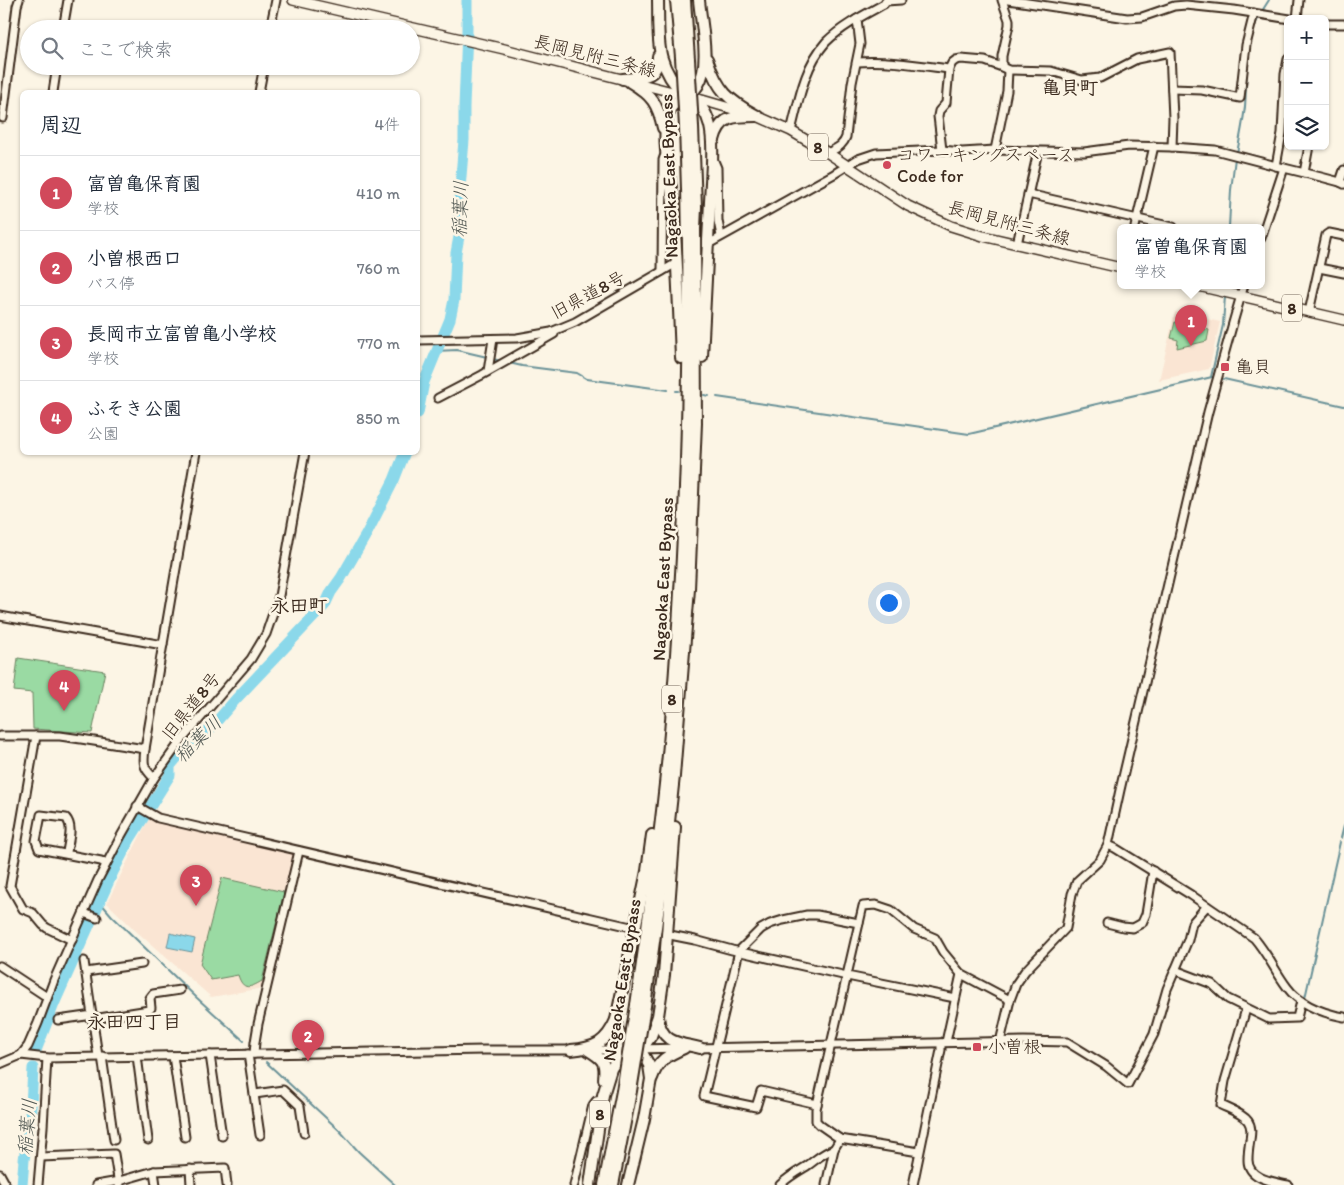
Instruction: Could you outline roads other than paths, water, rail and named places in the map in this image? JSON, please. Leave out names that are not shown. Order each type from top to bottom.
[{"type":"highway","points":[[627,80],[641,78],[658,67],[658,0]]},
{"type":"highway","name":"Nagaoka East Bypass","points":[[676,0],[685,58]]},
{"type":"highway","name":"Nagaoka East Bypass","points":[[613,1185],[626,1091],[664,868],[682,688],[689,589],[696,402],[696,207],[685,58],[685,0]]},
{"type":"highway","points":[[666,149],[667,116],[675,102],[698,86],[704,70],[705,53],[699,0]]},
{"type":"highway","points":[[659,46],[661,58],[674,85],[686,96],[699,103],[711,129],[712,153],[702,364],[696,402]]},
{"type":"highway","points":[[705,53],[713,77],[721,90],[757,116]]},
{"type":"highway","points":[[627,80],[643,89],[655,102],[660,117],[672,202],[682,367],[687,391]]},
{"type":"highway","points":[[712,153],[717,130],[724,122],[737,117],[757,116]]},
{"type":"highway","name":"Nagaoka East Bypass","points":[[640,1006],[666,767],[675,665],[684,508],[689,127]]},
{"type":"highway","name":"8","points":[[590,1185],[603,1098],[611,1069],[626,1050],[617,1028],[616,1020],[647,871],[675,665]]},
{"type":"highway","name":"8","points":[[640,1049],[644,1047],[655,1028],[664,975],[676,812],[682,688]]},
{"type":"highway","points":[[658,1016],[662,1030],[670,1040],[682,1045],[700,1048]]},
{"type":"highway","points":[[571,1050],[586,1049],[594,1046],[609,1034],[616,1020]]},
{"type":"highway","points":[[628,1185],[654,1070],[670,1054],[684,1048]]},
{"type":"highway","points":[[640,1049],[649,1065],[651,1079]]},
{"type":"highway","points":[[588,1050],[598,1056],[604,1064],[603,1098]]},
{"type":"highway","name":"Nagaoka East Bypass","points":[[604,1185],[626,1091]]},
{"type":"main road","name":"長岡見附三条線","points":[[293,0],[378,20]]},
{"type":"main road","name":"長岡見附三条線","points":[[420,30],[627,80],[757,116],[791,131],[828,152],[896,199],[931,218],[983,236],[1117,267]]},
{"type":"main road","name":"8","points":[[1211,289],[1344,320]]},
{"type":"street","points":[[4,118],[19,0]]},
{"type":"street","points":[[65,20],[68,0]]},
{"type":"street","points":[[272,20],[276,0]]},
{"type":"street","points":[[791,131],[809,69],[826,42],[886,1],[901,0]]},
{"type":"street","points":[[996,150],[1007,91],[1002,56],[1009,20],[1002,0]]},
{"type":"street","points":[[1008,0],[1127,18],[1142,17],[1174,6],[1186,5],[1284,18]]},
{"type":"street","points":[[1297,15],[1299,0]]},
{"type":"street","points":[[1172,89],[1202,90],[1240,98],[1246,45],[1254,13]]},
{"type":"street","points":[[828,152],[844,142],[852,83],[860,44],[857,19]]},
{"type":"street","points":[[1329,24],[1344,24]]},
{"type":"street","points":[[942,150],[938,116],[939,110],[946,103],[949,69],[956,60],[985,61],[1005,68],[1051,71],[1082,80],[1100,78],[1138,58],[1170,52],[1173,118],[1172,147]]},
{"type":"street","points":[[1276,166],[1282,133],[1285,74],[1288,60]]},
{"type":"street","points":[[857,62],[895,62],[949,69]]},
{"type":"street","points":[[53,90],[56,75]]},
{"type":"street","points":[[259,90],[262,75]]},
{"type":"street","points":[[712,242],[858,159],[876,153],[942,150],[962,152],[996,150],[1084,152],[1129,146],[1154,146],[1215,150],[1342,183],[1344,170]]},
{"type":"street","points":[[1135,224],[1154,146]]},
{"type":"street","points":[[662,271],[663,160],[666,149]]},
{"type":"street","points":[[1304,172],[1308,150]]},
{"type":"street","points":[[1017,244],[1038,151]]},
{"type":"street","points":[[712,153],[717,168],[718,221],[721,236]]},
{"type":"street","points":[[1265,226],[1284,168]]},
{"type":"street","points":[[1028,194],[1158,224]]},
{"type":"street","points":[[1309,312],[1326,235],[1329,233],[1344,236]]},
{"type":"street","name":"旧県道8号","points":[[420,340],[518,338],[550,332],[575,322],[673,265]]},
{"type":"street","points":[[1319,268],[1344,273]]},
{"type":"street","points":[[1000,1042],[1000,1035],[1016,984],[1025,971],[1066,928],[1072,894],[1077,881],[1100,860],[1108,845],[1208,412],[1243,289]]},
{"type":"street","points":[[438,398],[575,322]]},
{"type":"street","points":[[488,371],[493,339]]},
{"type":"street","points":[[154,778],[144,764],[145,749],[195,455]]},
{"type":"street","name":"旧県道8号","points":[[21,1055],[28,1046],[38,1024],[47,997],[86,913],[106,864],[137,806],[154,778],[180,742],[251,658],[266,634],[279,596],[303,455]]},
{"type":"street","points":[[0,616],[163,645]]},
{"type":"street","points":[[0,736],[81,739],[145,749]]},
{"type":"street","points":[[36,736],[10,886],[23,909],[33,913],[47,928],[72,940]]},
{"type":"street","points":[[137,806],[158,818],[631,927]]},
{"type":"street","points":[[67,853],[71,825],[66,818],[41,814],[36,841],[37,846],[42,849],[67,853],[101,861],[106,864]]},
{"type":"street","points":[[1108,845],[1153,871],[1254,938],[1287,987],[1301,1001],[1316,1009],[1344,1018]]},
{"type":"street","points":[[260,1135],[251,1054],[300,851]]},
{"type":"street","points":[[1107,924],[1133,928],[1142,923],[1146,914],[1153,871]]},
{"type":"street","points":[[919,1152],[840,1138],[816,1121],[817,1104],[863,906],[876,905],[891,910],[914,929],[935,938],[942,952],[961,974],[1010,1000]]},
{"type":"street","points":[[0,1064],[21,1055],[47,1058],[626,1050],[1024,1041],[1066,1042],[1106,1066],[1128,1084],[1154,1034],[1167,989],[1188,940],[1192,923],[1207,906]]},
{"type":"street","points":[[86,913],[98,918]]},
{"type":"street","points":[[817,1104],[761,1091],[756,1107],[704,1096],[739,951],[761,929],[783,920],[817,915],[859,923]]},
{"type":"street","points":[[670,935],[847,976],[955,998]]},
{"type":"street","points":[[84,961],[114,1140]]},
{"type":"street","points":[[86,972],[142,964]]},
{"type":"street","points":[[0,966],[47,997]]},
{"type":"street","points":[[1175,970],[1212,984],[1228,999],[1269,1019],[1297,1018],[1301,1001]]},
{"type":"street","points":[[913,1185],[941,1050],[961,974]]},
{"type":"street","points":[[58,1020],[149,1010],[153,994],[180,990]]},
{"type":"street","points":[[1246,1008],[1225,1080],[1221,1105],[1246,1118],[1249,1123],[1251,1130],[1249,1167],[1265,1180],[1288,1185]]},
{"type":"street","points":[[210,1055],[222,1136]]},
{"type":"street","points":[[137,1056],[148,1140]]},
{"type":"street","points":[[173,1056],[185,1138]]},
{"type":"street","points":[[38,1185],[47,1058]]},
{"type":"street","points":[[255,1094],[283,1090],[300,1106],[304,1134]]},
{"type":"street","points":[[574,1185],[593,1105],[596,1101],[603,1098]]},
{"type":"street","points":[[826,1185],[834,1149],[840,1138]]},
{"type":"street","points":[[780,1185],[823,1153],[834,1149]]},
{"type":"street","points":[[41,1158],[114,1154],[119,1183]]},
{"type":"street","points":[[96,1185],[119,1183],[142,1173],[154,1171],[225,1168],[228,1185]]},
{"type":"street","points":[[190,1169],[191,1185]]},
{"type":"street","points":[[154,1171],[156,1185]]},
{"type":"street","points":[[0,1174],[6,1185]]},
{"type":"water","points":[[170,933],[195,939],[192,952],[167,947]]},
{"type":"waterway","name":"稲葉川","points":[[420,403],[424,382],[450,319],[454,300],[456,253],[460,231],[458,213],[464,140],[467,0]]},
{"type":"waterway","points":[[1262,11],[1269,0]]},
{"type":"waterway","points":[[1237,153],[1245,107],[1249,48],[1255,25],[1260,15]]},
{"type":"waterway","points":[[1229,224],[1235,158]]},
{"type":"waterway","points":[[1211,377],[1223,325],[1225,296]]},
{"type":"waterway","points":[[435,351],[457,350],[487,357]]},
{"type":"waterway","points":[[492,359],[502,361]]},
{"type":"waterway","points":[[509,363],[577,373],[587,379],[668,390]]},
{"type":"waterway","points":[[717,397],[969,434],[1212,377]]},
{"type":"waterway","points":[[1224,379],[1344,406]]},
{"type":"waterway","points":[[704,395],[709,396]]},
{"type":"waterway","name":"稲葉川","points":[[35,1053],[54,1004],[113,872],[130,839],[170,775],[170,766],[186,747],[195,744],[204,736],[236,699],[325,605],[367,533],[394,480],[404,455]]},
{"type":"waterway","points":[[1341,838],[1344,826]]},
{"type":"waterway","points":[[1305,998],[1340,842]]},
{"type":"waterway","points":[[100,902],[112,916],[244,1041]]},
{"type":"waterway","points":[[266,1062],[395,1185]]},
{"type":"waterway","name":"稲葉川","points":[[22,1185],[31,1107],[33,1068]]},
{"type":"place","name":"コワーキングスペース Code for","points":[[887,165]]},
{"type":"place","name":"富曽亀保育園","points":[[1191,346]]},
{"type":"place","name":"亀貝","points":[[1225,367]]},
{"type":"place","name":"ふそき公園","points":[[64,711]]},
{"type":"place","name":"長岡市立富曽亀小学校","points":[[196,906]]},
{"type":"place","name":"小曽根","points":[[977,1047]]},
{"type":"place","name":"小曽根西口","points":[[308,1061]]},
{"type":"district","name":"亀貝町","points":[[1070,87]]},
{"type":"district","name":"永田町","points":[[299,605]]},
{"type":"district","name":"永田四丁目","points":[[134,1021]]}]
